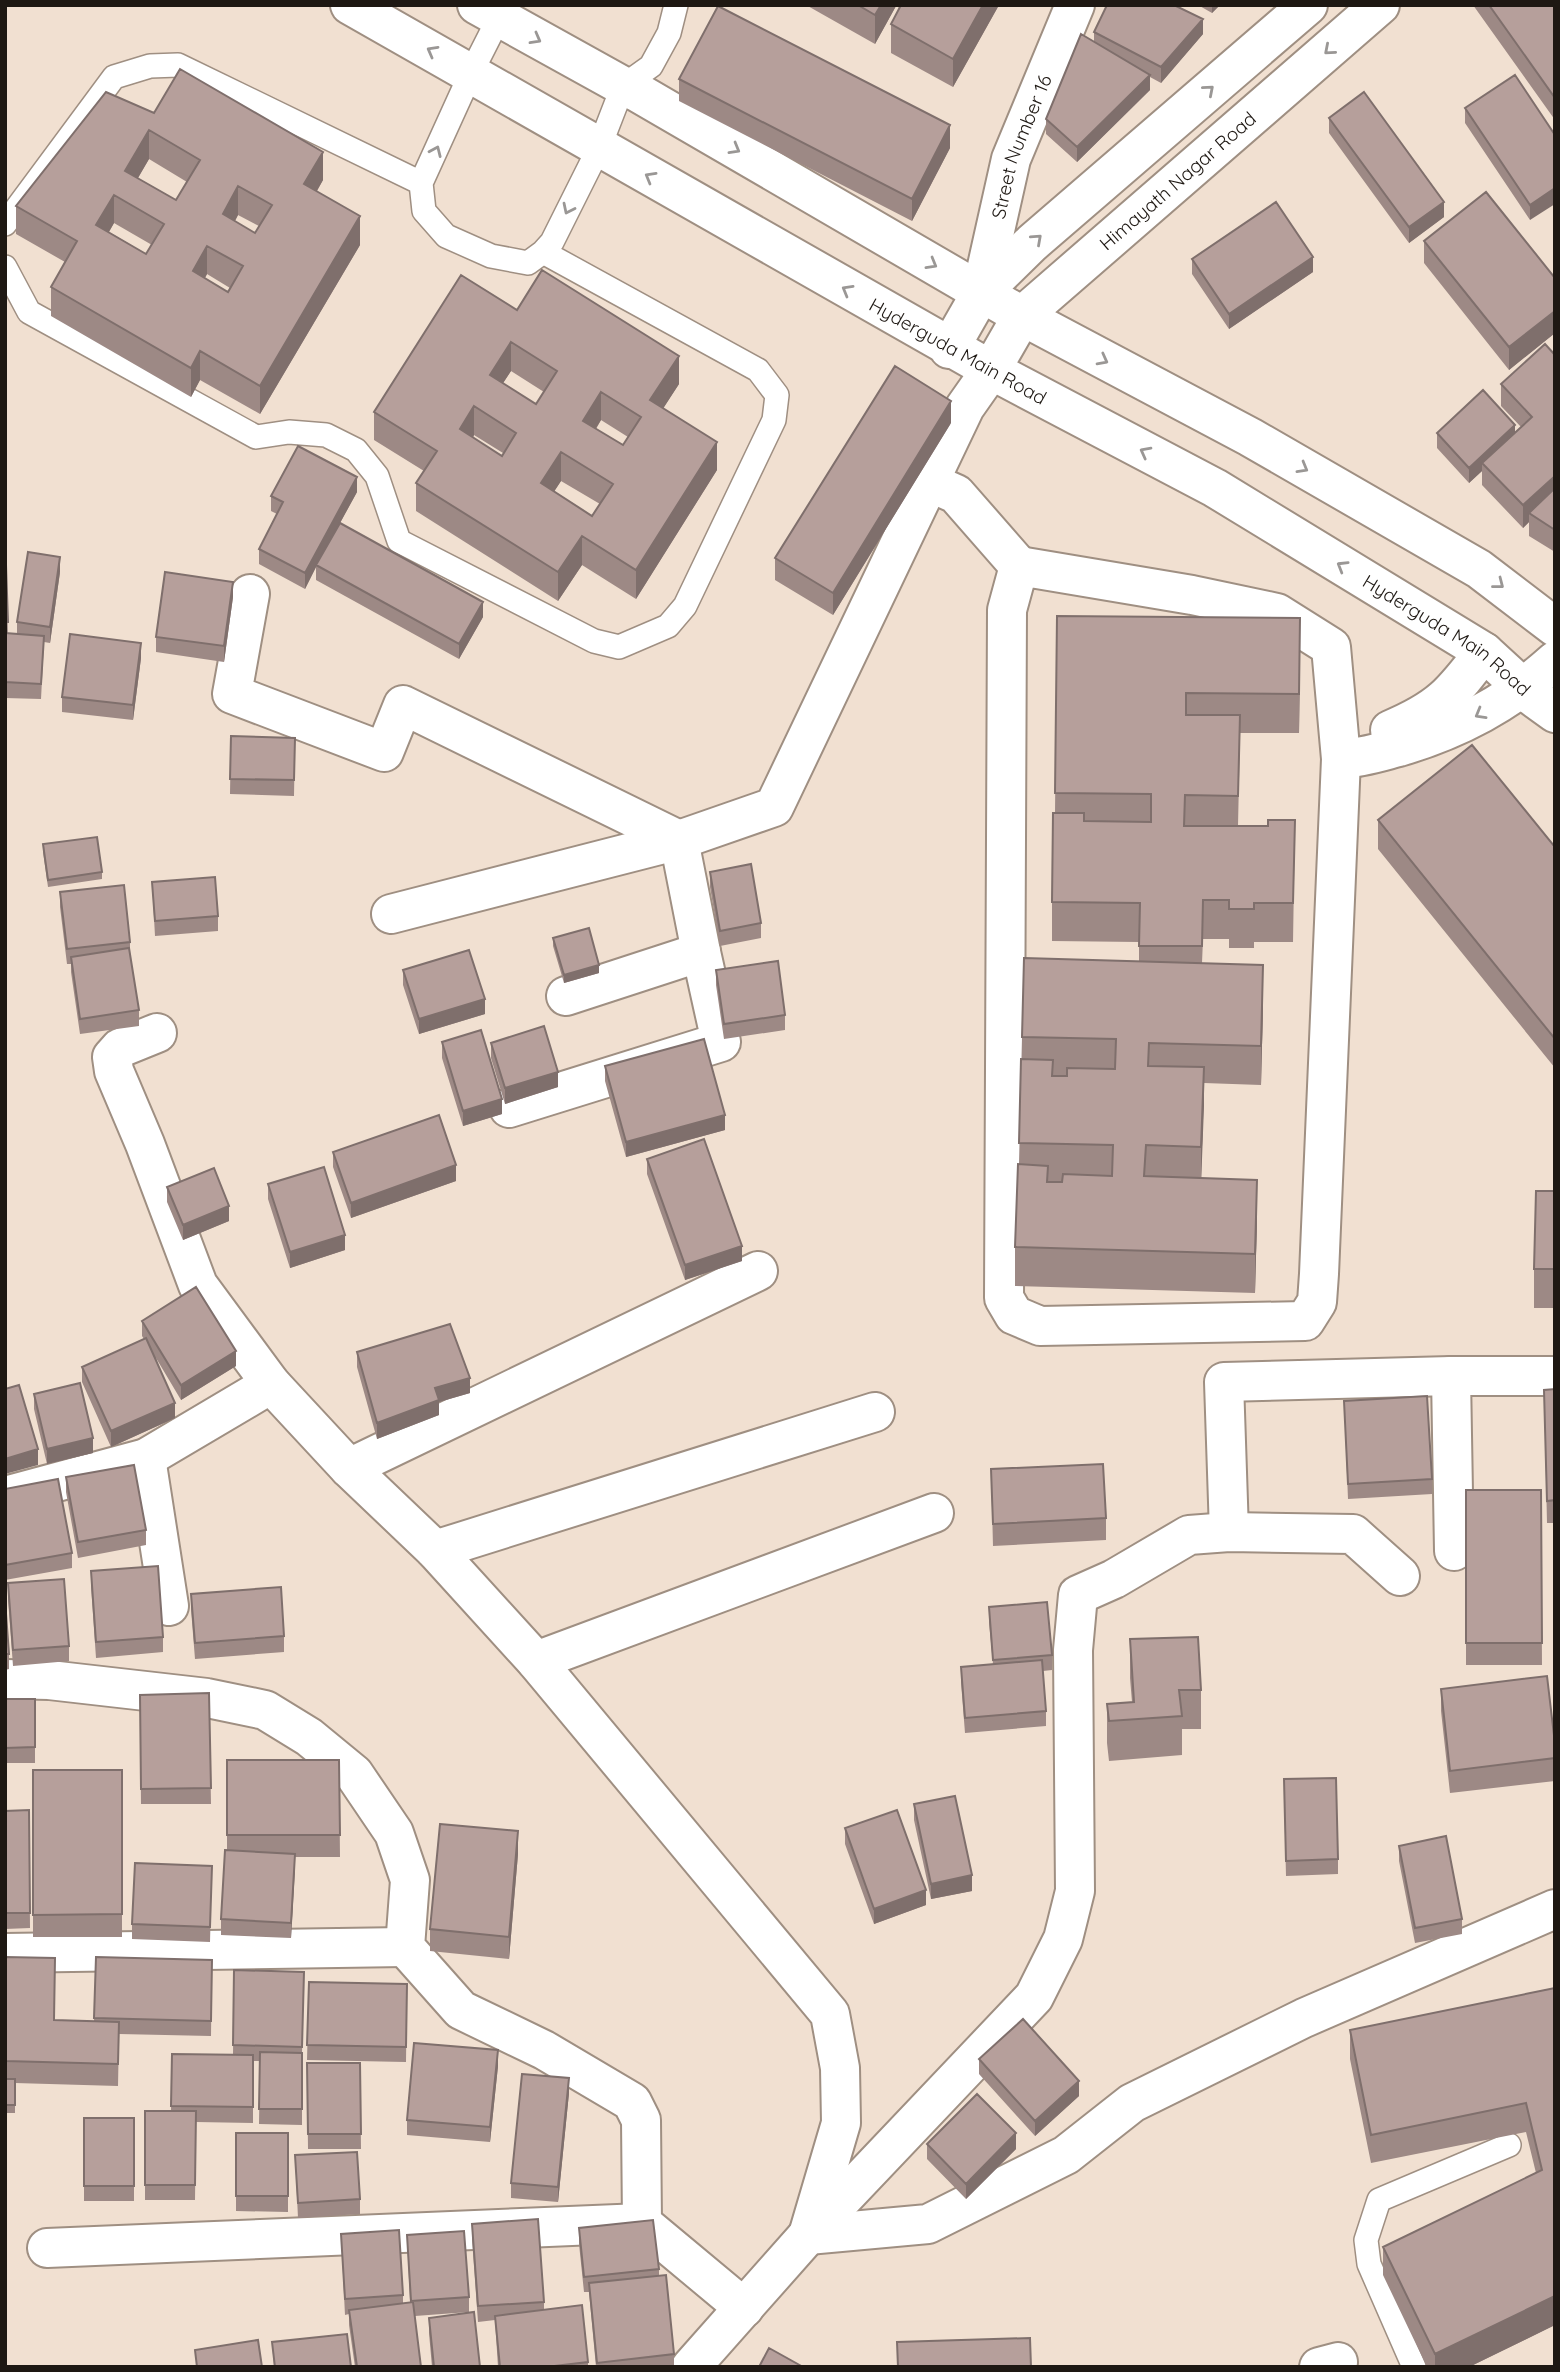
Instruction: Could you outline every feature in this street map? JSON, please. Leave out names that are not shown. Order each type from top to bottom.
[{"type":"street","name":"Hyderguda Main Road","points":[[350,5],[949,348],[1215,488],[1484,652],[1555,713]]},
{"type":"street","name":"Street Number 16","points":[[981,293],[1011,159],[1075,5]]},
{"type":"street","points":[[965,407],[949,348],[981,293],[1032,243],[1308,5]]},
{"type":"street","name":"Himayath Nagar Road","points":[[391,914],[679,840],[774,807],[965,407],[991,370],[1022,316],[1380,5]]},
{"type":"street","points":[[494,10],[981,293],[1250,437],[1479,569],[1555,627]]},
{"type":"street","points":[[929,482],[956,494],[1019,566],[1192,595],[1277,613],[1331,647],[1341,748],[1317,1302],[1305,1321],[1040,1326],[1014,1315],[1004,1298],[1007,610],[1019,566]]},
{"type":"street","points":[[250,594],[232,694],[384,752],[403,705],[679,840],[721,1042],[509,1108]]},
{"type":"street","points":[[1341,748],[1378,736],[1423,716],[1449,697],[1484,652]]},
{"type":"street","points":[[1341,748],[1357,758],[1434,737],[1458,727],[1524,688],[1555,661]]},
{"type":"street","points":[[566,996],[701,952]]},
{"type":"street","points":[[157,1033],[120,1048],[112,1057],[114,1071],[145,1144],[198,1285],[271,1384],[349,1468],[435,1550],[536,1661],[830,2014],[841,2068],[841,2123],[808,2235]]},
{"type":"street","points":[[349,1468],[758,1271]]},
{"type":"street","points":[[1451,1376],[1454,1551]]},
{"type":"street","points":[[1228,1532],[1224,1382],[1555,1376]]},
{"type":"street","points":[[5,1496],[146,1458],[271,1384]]},
{"type":"street","points":[[435,1550],[875,1412]]},
{"type":"street","points":[[146,1458],[169,1606]]},
{"type":"street","points":[[536,1661],[934,1513]]},
{"type":"street","points":[[691,2367],[808,2235],[1034,1997],[1063,1939],[1074,1891],[1073,1650],[1078,1595],[1114,1579],[1189,1535],[1228,1532],[1353,1534],[1401,1576]]},
{"type":"street","points":[[5,1679],[50,1680],[207,1698],[265,1710],[309,1737],[354,1774],[394,1833],[410,1880],[405,1947],[461,2010],[544,2050],[632,2102],[640,2120],[642,2223]]},
{"type":"street","points":[[808,2235],[928,2224],[1066,2155],[1132,2103],[1304,2018],[1555,1909]]},
{"type":"street","points":[[5,1953],[405,1947]]},
{"type":"street","points":[[47,2248],[642,2223],[744,2308]]},
{"type":"lane","points":[[494,10],[471,74],[421,183],[424,211],[446,236],[491,256],[528,263],[552,242],[599,148],[623,86],[651,66],[669,33],[676,5]]},
{"type":"lane","points":[[5,224],[114,77],[150,66],[177,65],[421,183]]},
{"type":"lane","points":[[5,267],[29,312],[256,437],[289,432],[326,435],[356,450],[377,476],[399,541],[594,641],[619,648],[667,626],[685,606],[774,420],[777,395],[758,370],[543,252]]},
{"type":"lane","points":[[1414,2367],[1369,2264],[1366,2240],[1379,2200],[1509,2145]]},
{"type":"building","points":[[858,5],[881,5],[875,15]]},
{"type":"building","points":[[901,5],[983,5],[953,59],[891,24]]},
{"type":"building","points":[[1107,5],[1174,5],[1203,19],[1161,67],[1094,32]]},
{"type":"building","points":[[1489,5],[1555,5],[1555,98]]},
{"type":"building","points":[[718,6],[950,125],[912,199],[679,79]]},
{"type":"building","points":[[1081,34],[1150,75],[1077,147],[1046,119]]},
{"type":"building","points":[[180,69],[323,152],[304,184],[360,216],[260,386],[200,351],[191,368],[51,287],[77,241],[16,206],[106,92],[154,113]],"holes":[[[149,130],[200,160],[176,200],[125,171]],[[238,186],[272,205],[255,233],[223,214]],[[114,195],[164,224],[146,254],[96,225]],[[207,246],[243,266],[228,292],[193,271]]]},
{"type":"building","points":[[1515,75],[1555,135],[1555,188],[1530,205],[1465,108]]},
{"type":"building","points":[[1364,92],[1444,202],[1409,227],[1329,118]]},
{"type":"building","points":[[1486,192],[1555,278],[1555,311],[1509,347],[1424,241]]},
{"type":"building","points":[[1276,202],[1313,257],[1229,314],[1192,259]]},
{"type":"building","points":[[542,270],[679,356],[650,400],[717,442],[636,570],[582,536],[558,572],[416,483],[437,451],[374,412],[461,275],[517,310]],"holes":[[[511,342],[557,371],[536,404],[490,375]],[[601,392],[641,417],[623,445],[583,421]],[[474,406],[516,433],[502,456],[460,429]],[[561,452],[613,484],[592,516],[541,483]]]},
{"type":"building","points":[[1545,344],[1555,355],[1555,476],[1523,505],[1482,463],[1532,417],[1501,384]]},
{"type":"building","points":[[895,366],[951,401],[833,593],[775,558]]},
{"type":"building","points":[[1483,390],[1515,425],[1469,468],[1437,433]]},
{"type":"building","points":[[298,446],[357,477],[305,573],[259,549],[283,502],[271,496]]},
{"type":"building","points":[[1555,488],[1555,530],[1529,513]]},
{"type":"building","points":[[340,523],[483,602],[459,644],[316,565]]},
{"type":"building","points":[[5,536],[8,622],[5,622]]},
{"type":"building","points":[[28,552],[60,557],[50,627],[17,622]]},
{"type":"building","points":[[165,572],[233,582],[224,646],[156,637]]},
{"type":"building","points":[[1057,616],[1300,618],[1299,694],[1186,693],[1186,715],[1240,715],[1238,796],[1185,795],[1184,826],[1268,826],[1268,820],[1295,820],[1293,903],[1254,903],[1254,909],[1229,909],[1229,900],[1203,900],[1202,946],[1139,946],[1140,903],[1052,902],[1053,813],[1084,813],[1084,821],[1151,822],[1151,794],[1055,793]]},
{"type":"building","points":[[5,633],[44,636],[41,684],[5,682]]},
{"type":"building","points":[[70,634],[141,643],[133,705],[62,697]]},
{"type":"building","points":[[231,736],[295,738],[294,780],[230,779]]},
{"type":"building","points":[[1472,745],[1555,847],[1555,1039],[1378,820]]},
{"type":"building","points":[[97,837],[102,872],[48,880],[43,844]]},
{"type":"building","points":[[751,864],[761,923],[720,931],[710,872]]},
{"type":"building","points":[[215,877],[218,916],[155,921],[152,882]]},
{"type":"building","points":[[124,885],[130,942],[67,949],[60,892]]},
{"type":"building","points":[[589,928],[599,965],[564,975],[553,938]]},
{"type":"building","points":[[129,948],[139,1010],[80,1019],[71,957]]},
{"type":"building","points":[[469,950],[485,999],[419,1019],[403,970]]},
{"type":"building","points":[[1024,958],[1263,965],[1261,1046],[1149,1043],[1148,1066],[1204,1067],[1201,1147],[1146,1145],[1144,1176],[1257,1180],[1255,1254],[1015,1247],[1018,1164],[1048,1166],[1047,1182],[1062,1182],[1063,1174],[1112,1176],[1113,1145],[1019,1143],[1021,1059],[1053,1060],[1052,1076],[1067,1076],[1067,1068],[1115,1069],[1116,1039],[1022,1037]]},
{"type":"building","points":[[778,961],[785,1015],[724,1024],[716,970]]},
{"type":"building","points":[[544,1026],[558,1072],[505,1088],[491,1043]]},
{"type":"building","points":[[481,1030],[502,1099],[463,1111],[442,1042]]},
{"type":"building","points":[[704,1039],[725,1115],[626,1142],[605,1066]]},
{"type":"building","points":[[439,1115],[456,1165],[351,1203],[333,1152]]},
{"type":"building","points":[[704,1139],[742,1246],[685,1265],[647,1159]]},
{"type":"building","points":[[324,1167],[345,1235],[290,1252],[268,1184]]},
{"type":"building","points":[[214,1168],[229,1206],[183,1225],[167,1187]]},
{"type":"building","points":[[1536,1191],[1555,1191],[1555,1269],[1534,1269]]},
{"type":"building","points":[[196,1287],[236,1351],[181,1385],[142,1321]]},
{"type":"building","points":[[450,1324],[470,1378],[435,1388],[439,1400],[377,1423],[357,1352]]},
{"type":"building","points":[[146,1338],[175,1403],[111,1431],[82,1367]]},
{"type":"building","points":[[80,1383],[93,1438],[47,1449],[34,1394]]},
{"type":"building","points":[[19,1385],[38,1449],[5,1459],[5,1389]]},
{"type":"building","points":[[1555,1389],[1555,1500],[1547,1501],[1544,1390]]},
{"type":"building","points":[[1427,1396],[1432,1479],[1348,1484],[1344,1401]]},
{"type":"building","points":[[1103,1464],[1106,1518],[993,1524],[991,1469]]},
{"type":"building","points":[[134,1465],[146,1530],[78,1542],[66,1477]]},
{"type":"building","points":[[58,1479],[72,1553],[5,1565],[5,1489]]},
{"type":"building","points":[[1466,1490],[1541,1490],[1542,1643],[1466,1643]]},
{"type":"building","points":[[158,1566],[163,1637],[96,1642],[91,1571]]},
{"type":"building","points":[[64,1579],[69,1646],[13,1650],[8,1583]]},
{"type":"building","points":[[281,1587],[284,1636],[195,1643],[191,1594]]},
{"type":"building","points":[[5,1600],[9,1654],[5,1654]]},
{"type":"building","points":[[1047,1602],[1052,1655],[993,1660],[989,1607]]},
{"type":"building","points":[[1198,1637],[1201,1690],[1179,1690],[1182,1716],[1109,1721],[1107,1704],[1134,1702],[1130,1639]]},
{"type":"building","points":[[1042,1660],[1046,1711],[965,1718],[961,1667]]},
{"type":"building","points":[[1547,1676],[1555,1758],[1450,1771],[1441,1689]]},
{"type":"building","points":[[209,1693],[211,1788],[141,1789],[140,1695]]},
{"type":"building","points":[[5,1699],[35,1699],[35,1747],[5,1748]]},
{"type":"building","points":[[227,1760],[339,1760],[340,1835],[227,1835]]},
{"type":"building","points":[[33,1770],[122,1770],[122,1914],[33,1915]]},
{"type":"building","points":[[1336,1778],[1338,1859],[1286,1861],[1284,1779]]},
{"type":"building","points":[[955,1796],[972,1875],[931,1884],[914,1804]]},
{"type":"building","points":[[29,1810],[30,1913],[5,1913],[5,1811]]},
{"type":"building","points":[[897,1810],[926,1890],[874,1909],[845,1828]]},
{"type":"building","points":[[440,1824],[518,1831],[509,1937],[430,1929]]},
{"type":"building","points":[[1446,1836],[1462,1919],[1415,1928],[1399,1846]]},
{"type":"building","points":[[225,1850],[295,1854],[291,1923],[221,1919]]},
{"type":"building","points":[[135,1863],[212,1866],[210,1927],[132,1924]]},
{"type":"building","points":[[5,1957],[55,1958],[54,2020],[119,2022],[118,2064],[5,2061]]},
{"type":"building","points":[[96,1957],[212,1960],[211,2021],[94,2018]]},
{"type":"building","points":[[234,1970],[304,1972],[302,2047],[233,2045]]},
{"type":"building","points":[[309,1982],[407,1984],[406,2047],[307,2045]]},
{"type":"building","points":[[1555,1988],[1555,2296],[1435,2354],[1383,2247],[1542,2170],[1526,2103],[1371,2135],[1350,2030]]},
{"type":"building","points":[[1023,2019],[1079,2081],[1035,2121],[979,2059]]},
{"type":"building","points":[[414,2043],[498,2050],[490,2127],[407,2120]]},
{"type":"building","points":[[260,2052],[302,2053],[302,2109],[259,2109]]},
{"type":"building","points":[[172,2054],[253,2055],[253,2107],[171,2106]]},
{"type":"building","points":[[307,2063],[360,2063],[361,2134],[308,2134]]},
{"type":"building","points":[[522,2074],[569,2078],[558,2187],[511,2183]]},
{"type":"building","points":[[5,2079],[15,2079],[15,2105],[5,2105]]},
{"type":"building","points":[[977,2094],[1016,2133],[966,2184],[927,2144]]},
{"type":"building","points":[[145,2111],[196,2111],[195,2185],[145,2185]]},
{"type":"building","points":[[84,2118],[134,2118],[134,2186],[84,2186]]},
{"type":"building","points":[[236,2133],[288,2133],[288,2196],[236,2196]]},
{"type":"building","points":[[357,2152],[360,2199],[298,2203],[295,2155]]},
{"type":"building","points":[[538,2219],[544,2302],[478,2306],[472,2224]]},
{"type":"building","points":[[653,2220],[659,2269],[584,2277],[579,2228]]},
{"type":"building","points":[[399,2230],[403,2295],[345,2299],[341,2234]]},
{"type":"building","points":[[464,2231],[469,2297],[411,2301],[407,2235]]},
{"type":"building","points":[[666,2275],[674,2354],[597,2363],[589,2283]]},
{"type":"building","points":[[413,2302],[421,2367],[357,2367],[349,2310]]},
{"type":"building","points":[[582,2305],[588,2362],[546,2367],[500,2367],[495,2316]]},
{"type":"building","points":[[474,2312],[480,2367],[434,2367],[429,2318]]},
{"type":"building","points":[[347,2334],[351,2367],[275,2367],[272,2342]]},
{"type":"building","points":[[1030,2338],[1031,2367],[898,2367],[897,2342]]},
{"type":"building","points":[[258,2340],[262,2367],[197,2367],[195,2350]]},
{"type":"building","points":[[769,2348],[803,2367],[759,2367]]}]
